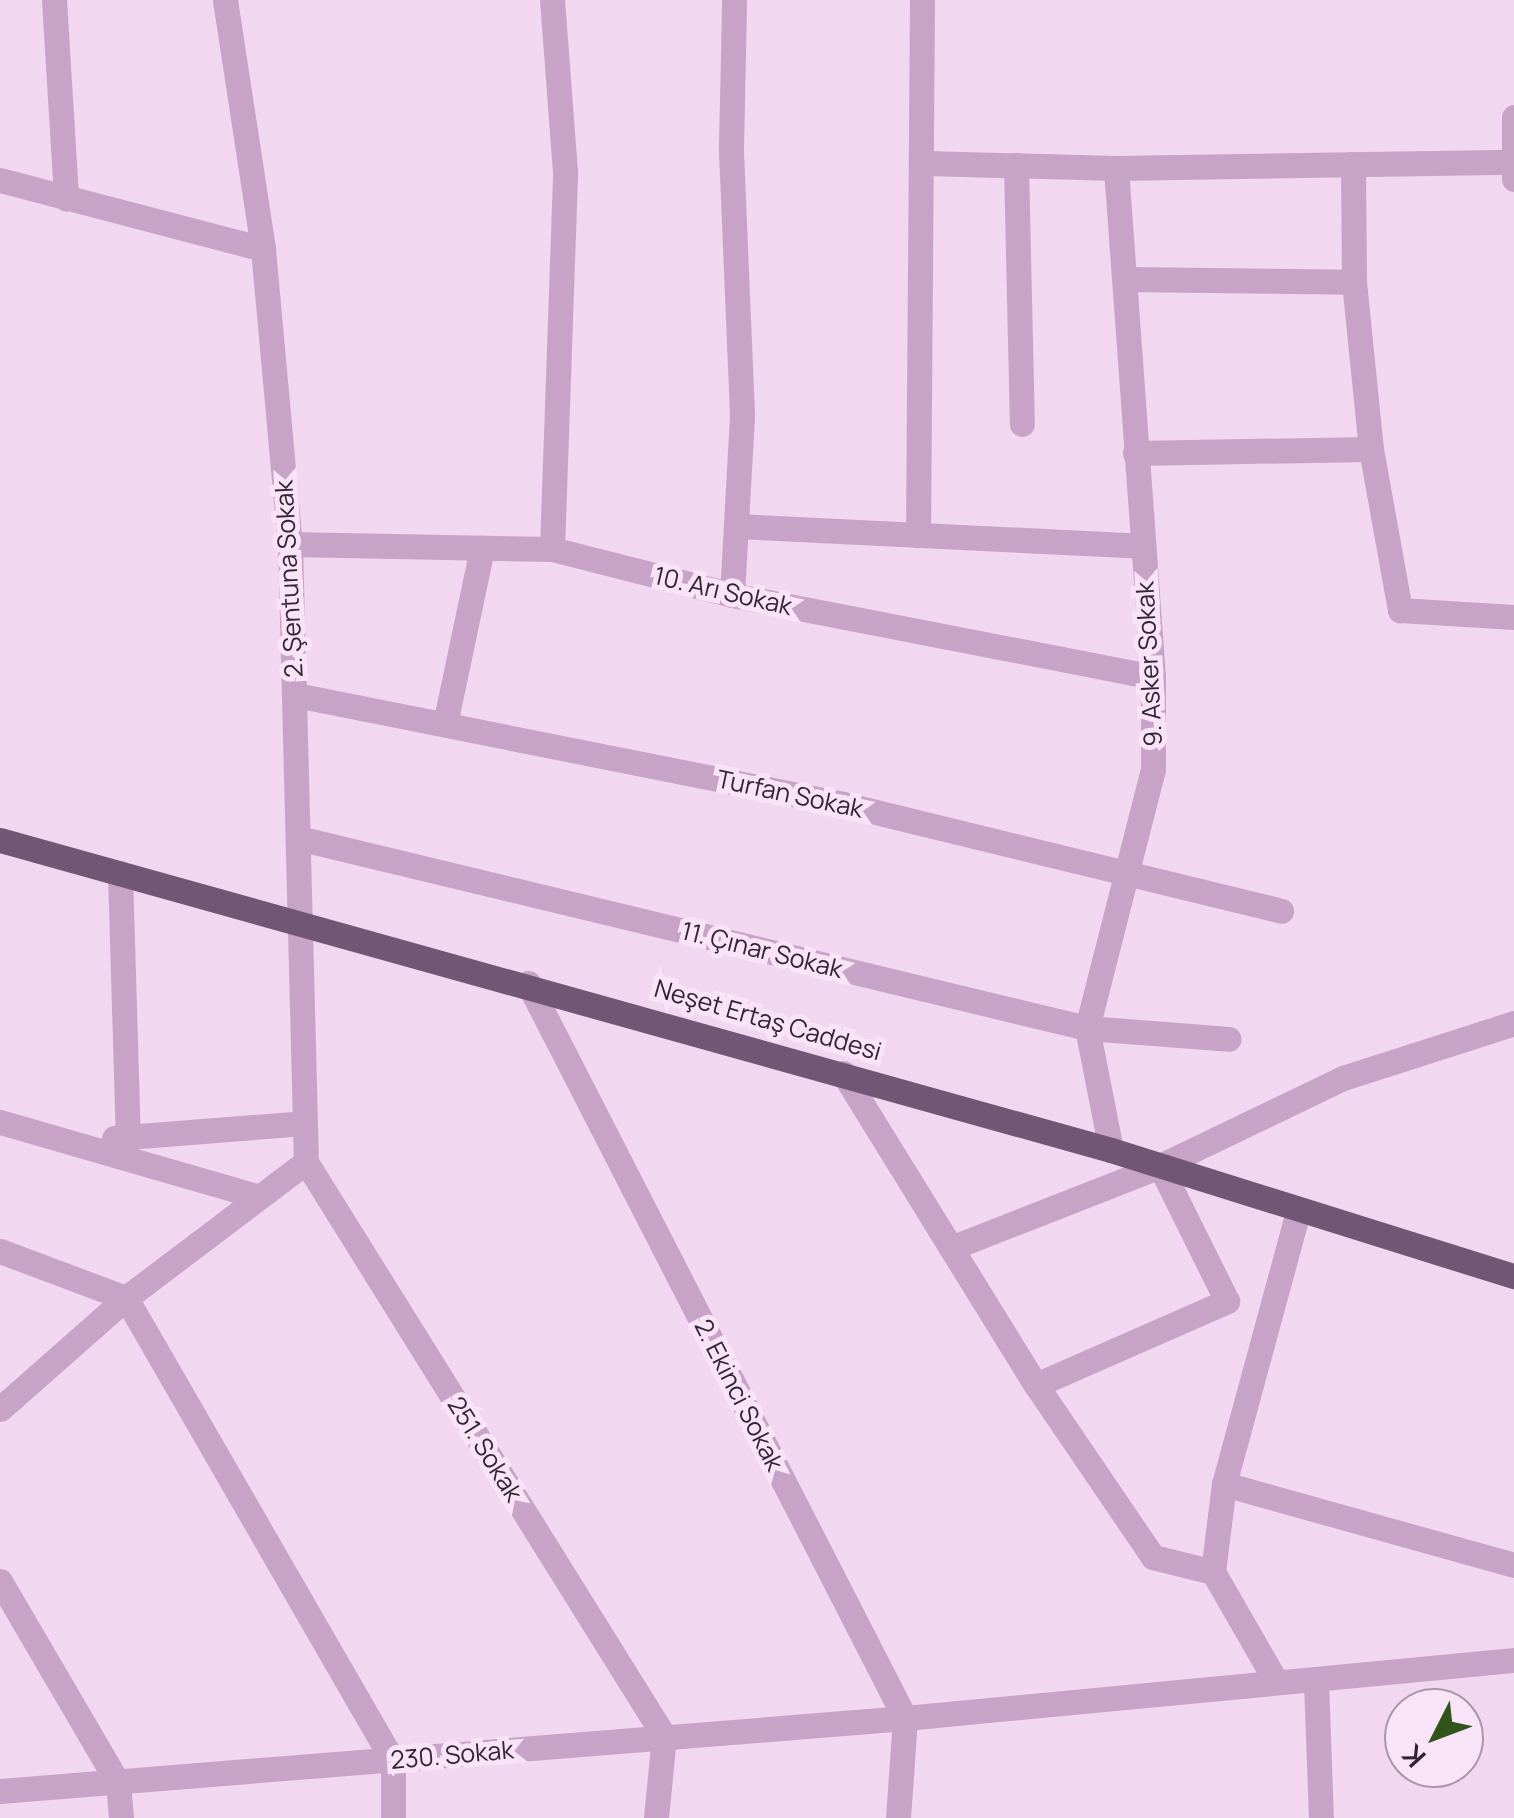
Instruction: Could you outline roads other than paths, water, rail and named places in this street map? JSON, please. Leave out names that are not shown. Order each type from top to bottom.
[{"type":"main road","name":"Neşet Ertaş Caddesi","points":[[0,840],[528,984],[1111,1150],[1298,1212],[1514,1276]]},
{"type":"street","points":[[54,0],[66,199]]},
{"type":"street","name":"2. Şentuna Sokak","points":[[225,0],[263,249],[290,544],[306,1162]]},
{"type":"street","points":[[552,0],[565,172],[552,549]]},
{"type":"street","points":[[732,595],[742,414],[731,148],[734,0]]},
{"type":"street","points":[[918,534],[925,163],[922,0]]},
{"type":"street","points":[[925,163],[1116,168],[1353,164],[1513,171],[1514,117]]},
{"type":"street","points":[[1353,164],[1354,282],[1371,450],[1400,610],[1514,617]]},
{"type":"street","points":[[1016,165],[1022,424]]},
{"type":"street","name":"9. Asker Sokak","points":[[1111,1150],[1086,1028],[1122,872],[1154,770],[1153,676],[1116,168]]},
{"type":"street","points":[[0,180],[263,249]]},
{"type":"street","points":[[1124,279],[1354,282]]},
{"type":"street","points":[[1135,453],[1371,450]]},
{"type":"street","points":[[737,526],[1142,546]]},
{"type":"street","name":"10. Arı Sokak","points":[[290,544],[552,549],[732,595],[1153,676]]},
{"type":"street","points":[[445,724],[482,548]]},
{"type":"street","name":"Turfan Sokak","points":[[296,695],[843,804],[1281,911]]},
{"type":"street","name":"11. Çınar Sokak","points":[[298,838],[1086,1028],[1229,1039]]},
{"type":"street","points":[[120,874],[128,1137]]},
{"type":"street","name":"2. Ekinci Sokak","points":[[528,984],[904,1718]]},
{"type":"street","points":[[951,1248],[1160,1166],[1342,1078],[1514,1023]]},
{"type":"street","points":[[843,1073],[1036,1385],[1153,1558],[1213,1572]]},
{"type":"street","points":[[0,1122],[259,1197]]},
{"type":"street","points":[[70,1142],[303,1122]]},
{"type":"street","points":[[0,1408],[126,1298],[306,1162]]},
{"type":"street","name":"251. Sokak","points":[[306,1162],[664,1736]]},
{"type":"street","points":[[1036,1385],[1228,1301],[1160,1166]]},
{"type":"street","points":[[1274,1678],[1213,1572],[1224,1484],[1298,1212]]},
{"type":"street","points":[[0,1252],[126,1298],[393,1761],[393,1818]]},
{"type":"street","points":[[1224,1484],[1514,1565]]},
{"type":"street","points":[[0,1581],[118,1783],[120,1818]]},
{"type":"street","name":"230. Sokak","points":[[0,1791],[904,1718],[1274,1678],[1316,1682],[1514,1660]]},
{"type":"street","points":[[1316,1682],[1321,1818]]},
{"type":"street","points":[[898,1818],[904,1718]]},
{"type":"street","points":[[656,1818],[664,1736]]}]
